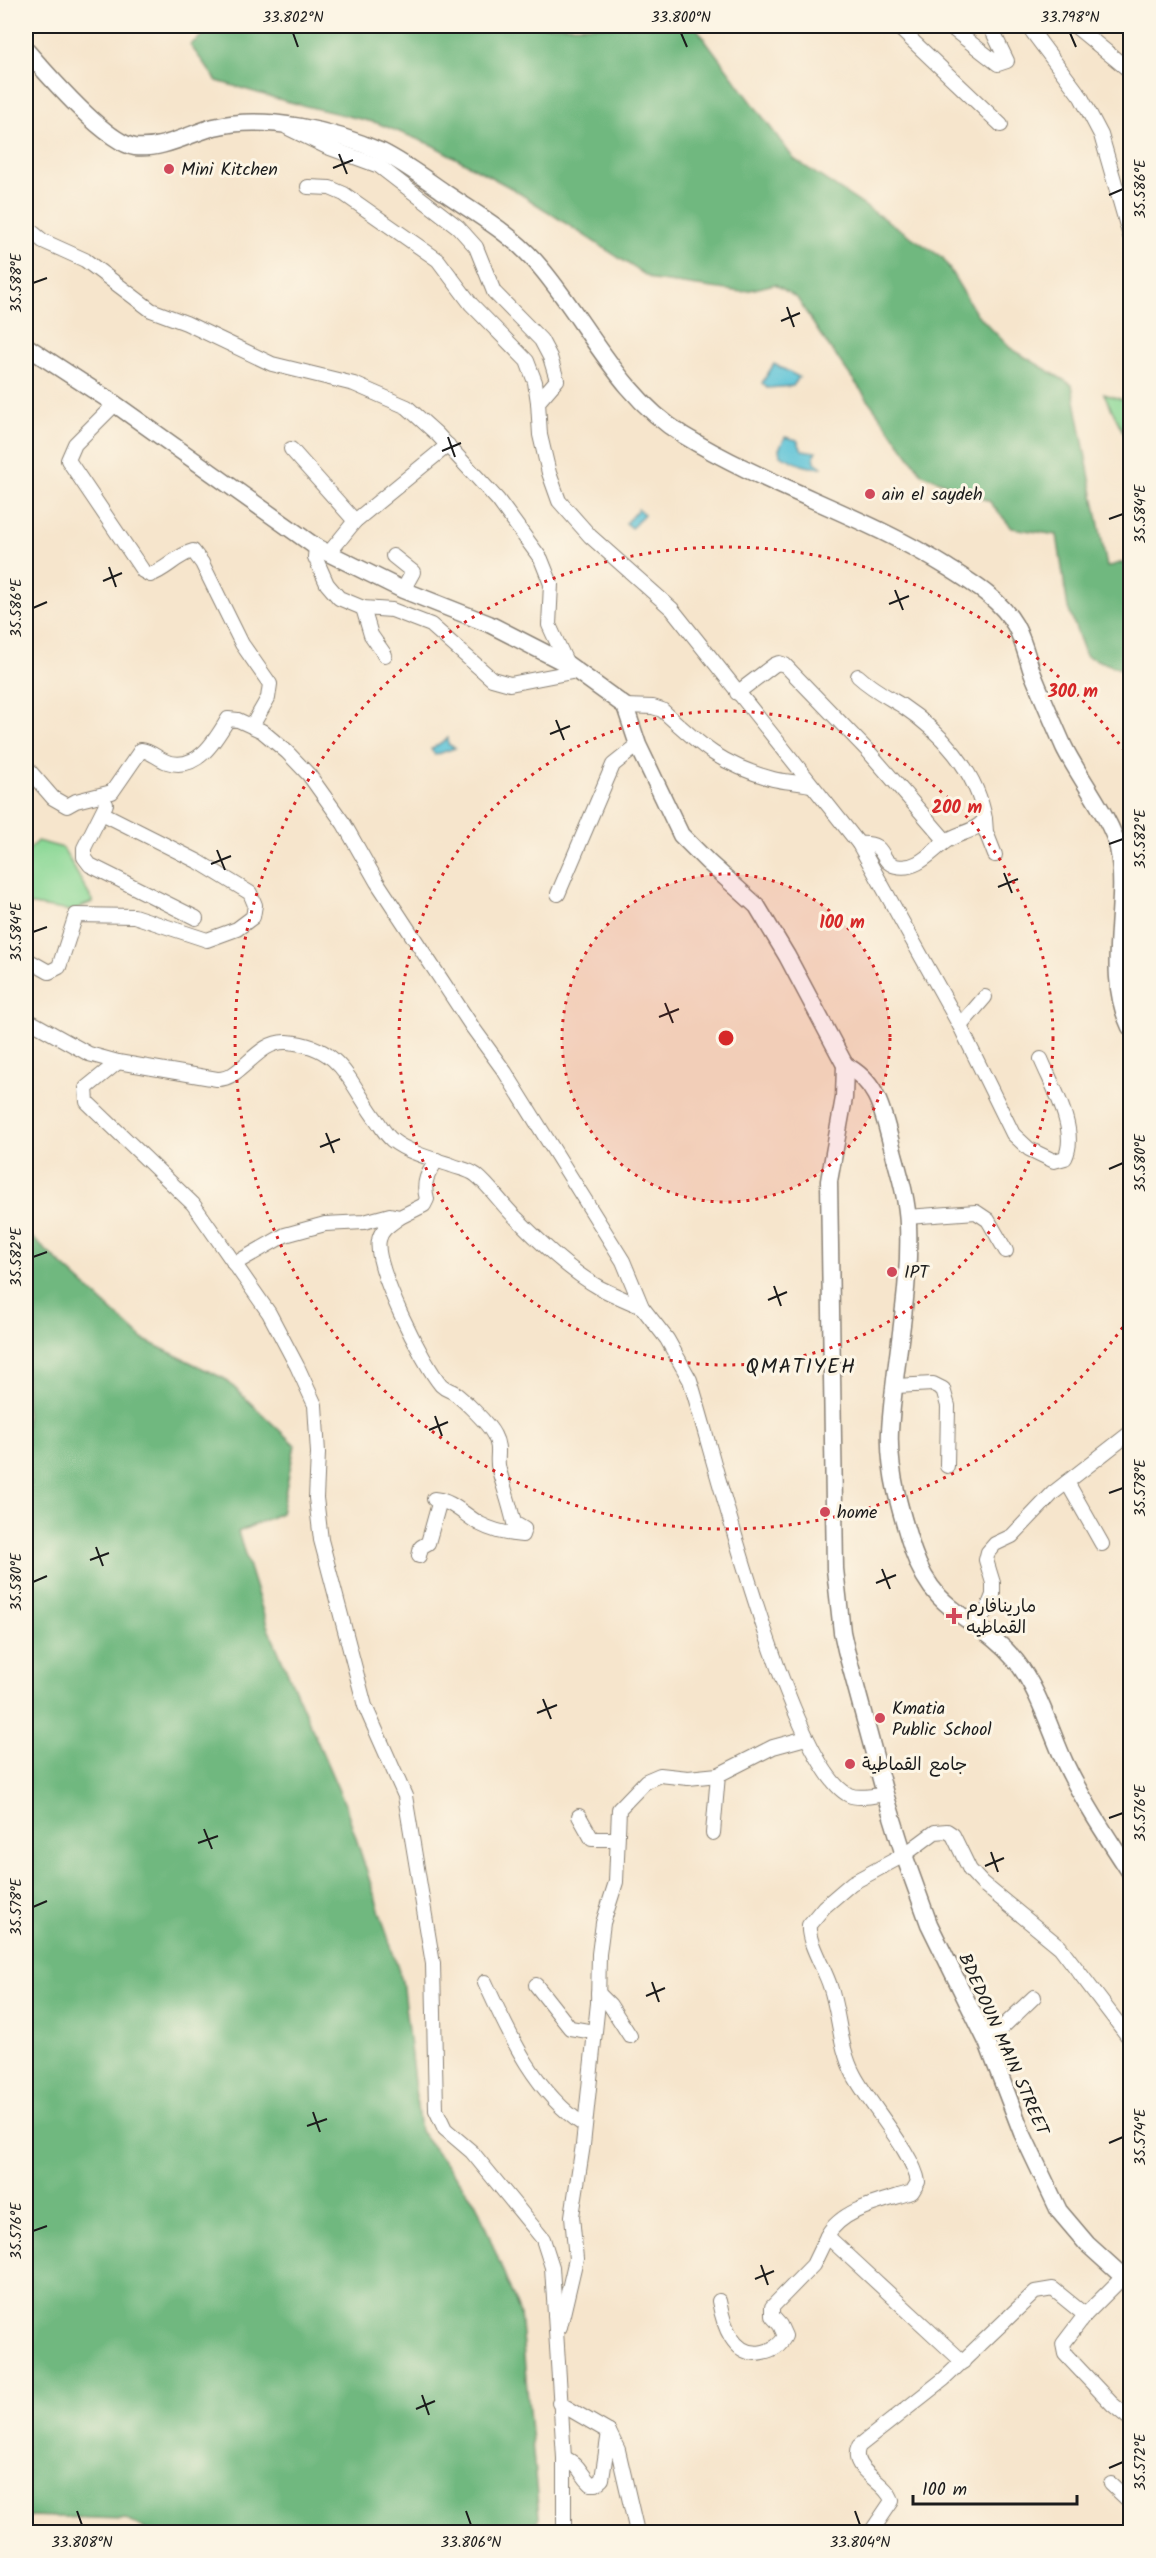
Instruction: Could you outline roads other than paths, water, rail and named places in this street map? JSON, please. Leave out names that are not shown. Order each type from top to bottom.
[{"type":"main road","points":[[26,50],[53,81],[97,123],[120,141],[134,147],[161,145],[217,126],[250,122],[329,133],[383,153],[488,219],[514,240],[537,263],[607,359],[649,408],[680,433],[775,483],[911,545],[983,590],[1015,625],[1042,698],[1066,752],[1117,845],[1120,871],[1116,974],[1125,1015],[1131,1027]]},
{"type":"main road","points":[[26,346],[115,404],[323,550],[403,590],[489,624],[572,667],[625,706],[638,745],[681,835],[757,906],[788,957],[845,1065],[858,1072],[872,1085],[886,1124],[904,1195],[907,1217],[907,1286],[890,1432],[898,1500],[914,1552],[925,1580],[936,1595],[952,1611],[975,1626],[1016,1662],[1031,1684],[1071,1775],[1086,1803],[1131,1872]]},
{"type":"main road","name":"BDEDOUN MAIN STREET","points":[[845,1065],[846,1081],[843,1104],[829,1181],[836,1569],[842,1632],[885,1794],[929,1924],[987,2042],[1022,2133],[1059,2211],[1087,2244],[1127,2279]]},
{"type":"street","points":[[897,26],[1001,125]]},
{"type":"street","points":[[949,26],[998,64],[1007,61],[990,26]]},
{"type":"street","points":[[1028,26],[1081,97],[1101,135],[1131,236]]},
{"type":"street","points":[[1075,26],[1131,71]]},
{"type":"street","points":[[282,126],[327,147],[380,166],[458,227],[476,247],[494,292],[541,340],[550,357],[557,380],[538,402]]},
{"type":"street","points":[[308,187],[330,188],[344,194],[438,260],[471,304],[527,361],[535,382],[540,435],[549,473],[559,501],[590,536],[672,609],[859,844],[960,1026],[1013,1134],[1029,1149],[1054,1161],[1065,1158],[1070,1148],[1070,1139],[1060,1103],[1041,1059]]},
{"type":"street","points":[[26,227],[43,241],[85,260],[151,310],[186,323],[272,364],[354,384],[407,407],[448,445],[498,500],[541,559],[551,584],[549,625],[572,667],[510,684],[492,679],[431,625],[392,610],[363,608],[339,598],[327,584],[315,557],[448,445]]},
{"type":"street","points":[[115,404],[75,444],[68,460],[142,571],[150,575],[161,572],[187,552],[193,551],[202,563],[242,644],[270,684],[268,699],[252,726]]},
{"type":"street","points":[[291,449],[355,521]]},
{"type":"street","points":[[393,556],[413,572],[403,590]]},
{"type":"street","points":[[363,608],[371,635],[385,655]]},
{"type":"street","points":[[737,693],[774,664],[785,665],[868,751],[946,841]]},
{"type":"street","points":[[858,676],[874,691],[910,712],[954,752],[976,790],[985,819],[986,832],[995,855]]},
{"type":"street","points":[[625,706],[653,707],[662,710],[714,756],[738,768],[775,780],[810,785]]},
{"type":"street","points":[[196,918],[90,865],[84,857],[84,848],[112,792],[141,750],[148,751],[160,760],[173,764],[185,764],[207,750],[228,719],[238,720],[262,731],[302,767],[344,824],[377,882],[473,1028],[505,1072],[623,1261],[642,1307],[667,1339],[690,1380],[775,1660],[806,1738],[840,1789],[849,1795],[885,1794]]},
{"type":"street","points":[[558,894],[613,765],[638,745]]},
{"type":"street","points":[[26,763],[53,798],[67,806],[76,801],[112,792]]},
{"type":"street","points":[[26,959],[49,972],[59,967],[76,915],[134,916],[207,940],[237,929],[253,917],[255,905],[250,893],[199,862],[102,813]]},
{"type":"street","points":[[859,844],[872,843],[895,866],[904,866],[919,862],[935,852],[946,841],[969,832],[985,819]]},
{"type":"street","points":[[960,1026],[985,997]]},
{"type":"street","points":[[26,1019],[79,1050],[118,1062],[224,1080],[263,1049],[276,1043],[298,1044],[327,1053],[347,1075],[367,1108],[392,1140],[437,1160],[466,1169],[477,1176],[516,1218],[572,1268],[599,1287],[642,1307]]},
{"type":"street","points":[[118,1062],[87,1088],[87,1102],[192,1204],[268,1313],[315,1405],[318,1453],[316,1498],[321,1540],[365,1706],[405,1796],[433,1964],[435,2110],[445,2129],[472,2152],[543,2239],[552,2267],[564,2458],[564,2532]]},
{"type":"street","points":[[419,1556],[421,1547],[428,1543],[437,1499],[461,1509],[478,1523],[495,1531],[522,1535],[524,1529],[514,1523],[498,1468],[500,1450],[494,1434],[476,1413],[454,1393],[444,1388],[434,1375],[394,1300],[378,1254],[379,1239],[384,1230],[400,1217],[424,1205],[426,1199],[423,1187],[428,1173],[437,1160]]},
{"type":"street","points":[[907,1217],[976,1212],[988,1220],[1006,1251]]},
{"type":"street","points":[[234,1264],[285,1235],[325,1224],[364,1222],[390,1215],[400,1217]]},
{"type":"street","points":[[896,1386],[933,1384],[943,1389],[948,1406],[947,1466]]},
{"type":"street","points":[[975,1626],[987,1610],[993,1595],[993,1583],[986,1560],[988,1552],[995,1544],[1012,1536],[1053,1493],[1131,1433]]},
{"type":"street","points":[[1067,1482],[1102,1544]]},
{"type":"street","points":[[557,2337],[576,2259],[572,2216],[594,2032],[603,1923],[616,1882],[619,1809],[646,1781],[660,1775],[688,1778],[718,1775],[773,1747],[806,1738]]},
{"type":"street","points":[[713,1833],[718,1775]]},
{"type":"street","points":[[579,1816],[592,1839],[616,1839]]},
{"type":"street","points":[[719,2301],[723,2325],[739,2347],[758,2354],[769,2351],[782,2343],[785,2336],[780,2325],[772,2316],[772,2307],[813,2265],[827,2236],[840,2221],[856,2212],[912,2192],[918,2182],[912,2164],[854,2076],[845,2057],[831,1987],[809,1936],[809,1925],[824,1907],[852,1883],[904,1855],[934,1832],[942,1830],[953,1835],[970,1870],[982,1883],[1060,1947],[1131,2039]]},
{"type":"street","points":[[485,1982],[523,2059],[569,2115],[584,2125]]},
{"type":"street","points":[[536,1986],[570,2028],[594,2032]]},
{"type":"street","points":[[598,1993],[610,2005],[630,2036]]},
{"type":"street","points":[[987,2042],[1034,1997]]},
{"type":"street","points":[[827,2236],[963,2362]]},
{"type":"street","points":[[1127,2279],[1085,2315],[1063,2344],[1065,2354],[1112,2404],[1131,2419]]},
{"type":"street","points":[[871,2532],[892,2501],[884,2487],[858,2461],[856,2452],[859,2446],[920,2400],[1035,2292],[1053,2289],[1085,2315]]},
{"type":"street","points":[[559,2403],[609,2432],[618,2450],[637,2532]]},
{"type":"street","points":[[564,2458],[575,2462],[587,2480],[591,2484],[596,2484],[602,2479],[609,2432]]},
{"type":"street","points":[[1111,2484],[1131,2502]]},
{"type":"water","points":[[774,364],[799,377],[793,386],[767,388],[762,383]]},
{"type":"water","points":[[785,437],[797,440],[802,450],[816,452],[815,462],[822,467],[806,466],[780,455],[779,449]]},
{"type":"water","points":[[638,509],[644,514],[632,528],[626,523]]},
{"type":"water","points":[[448,738],[448,744],[455,748],[435,755],[431,749]]},
{"type":"place","name":"Mini Kitchen","points":[[169,169]]},
{"type":"place","name":"ain el saydeh","points":[[870,494]]},
{"type":"place","name":"IPT","points":[[892,1272]]},
{"type":"place","name":"home","points":[[825,1512]]},
{"type":"place","name":"مارينافارم القماطيه","points":[[954,1616]]},
{"type":"place","name":"Kmatia Public School","points":[[880,1718]]},
{"type":"place","name":"جامع القماطية","points":[[850,1764]]},
{"type":"district","name":"QMATIYEH","points":[[801,1366]]}]
